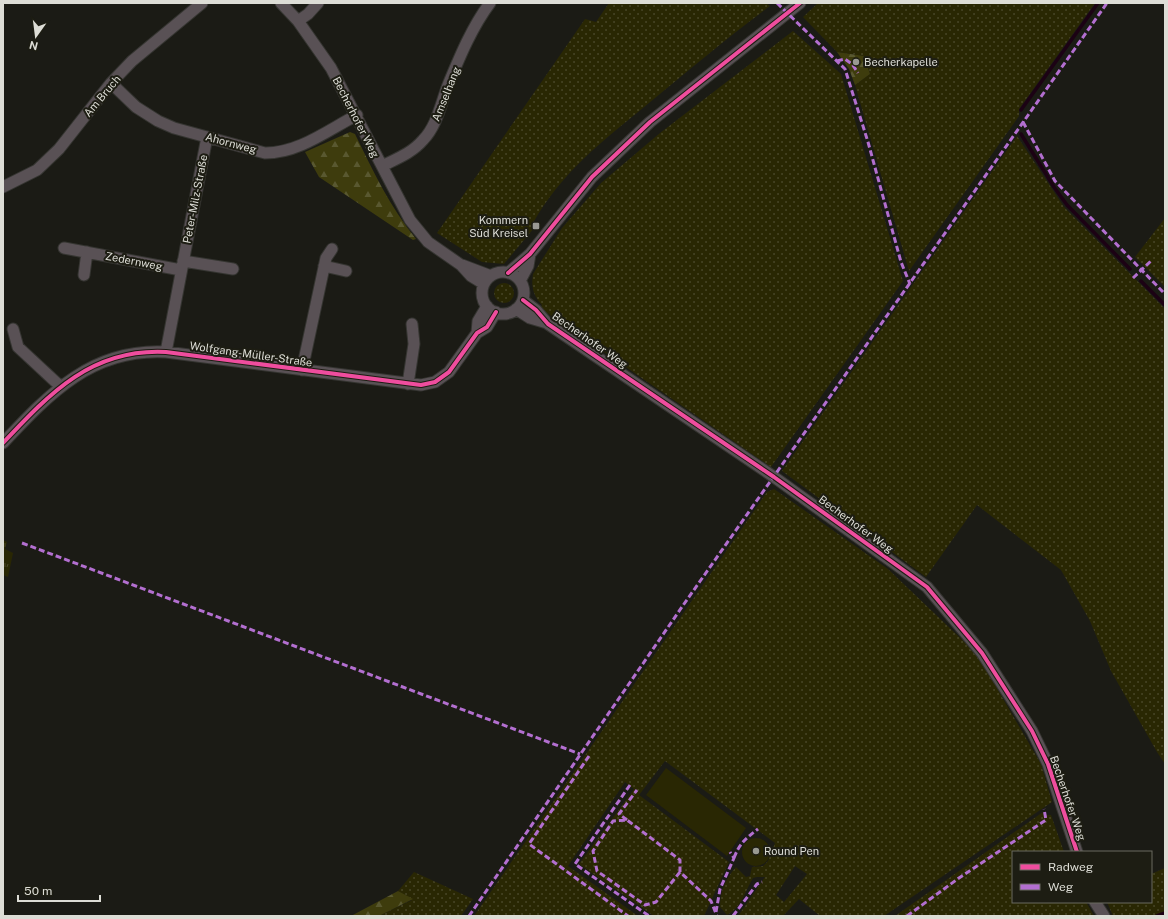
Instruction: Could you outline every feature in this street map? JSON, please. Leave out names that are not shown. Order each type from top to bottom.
[{"type":"street","name":"Am Bruch","points":[[3,187],[37,170],[59,149],[111,83],[132,61],[202,3]]},
{"type":"street","name":"Becherhofer Weg","points":[[280,3],[298,21],[331,68],[357,115],[410,220],[421,235],[461,265],[487,280]]},
{"type":"street","points":[[298,21],[308,14],[318,3]]},
{"type":"street","name":"Amselhang","points":[[382,166],[412,151],[424,139],[433,124],[449,83],[477,20],[490,3]]},
{"type":"street","points":[[508,273],[530,254],[598,171],[650,122],[800,3]]},
{"type":"street","name":"Ahornweg","points":[[111,83],[136,107],[158,121],[174,128],[265,152],[276,153],[298,147],[357,115]]},
{"type":"street","name":"Peter-Milz-Straße","points":[[166,352],[207,137]]},
{"type":"street","name":"Zedernweg","points":[[64,248],[182,266]]},
{"type":"street","points":[[302,370],[324,266],[326,258],[332,248]]},
{"type":"street","points":[[84,275],[87,252]]},
{"type":"street","points":[[520,281],[528,266],[530,254]]},
{"type":"street","points":[[182,266],[233,269]]},
{"type":"street","points":[[324,266],[346,271]]},
{"type":"street","points":[[496,273],[508,273],[520,281],[524,294],[520,304],[506,314],[491,309],[482,296],[487,280],[496,273]]},
{"type":"street","name":"Becherhofer Weg","points":[[520,304],[530,318],[548,324],[774,477],[927,587],[982,653],[1032,731],[1048,764],[1077,851]]},
{"type":"street","name":"Wolfgang-Müller-Straße","points":[[3,443],[60,386],[91,366],[130,352],[166,352],[408,384],[421,385],[435,382],[449,372],[477,333],[478,321],[491,309]]},
{"type":"street","points":[[408,384],[414,344],[412,324]]},
{"type":"street","points":[[14,329],[18,346],[60,386]]},
{"type":"street","points":[[1096,903],[1104,916]]},
{"type":"green space","points":[[609,3],[766,3],[770,6],[694,66],[584,158],[556,189],[532,225],[534,228],[504,264],[482,262],[437,233],[585,19],[596,22]]},
{"type":"green space","points":[[818,3],[1095,3],[1019,109],[1019,116],[909,271],[855,85],[870,74],[864,56],[837,52],[803,17]]},
{"type":"green space","points":[[793,31],[841,74],[903,281],[771,467],[540,308],[542,305],[535,294],[532,279],[533,274],[562,228],[601,183],[660,133]]},
{"type":"green space","points":[[837,52],[864,56],[870,74],[855,85],[849,69]]},
{"type":"green space","points":[[350,132],[355,134],[375,175],[390,201],[416,239],[413,240],[319,177],[305,152]]},
{"type":"green space","points":[[1017,136],[1064,207],[1165,309],[1165,764],[1111,671],[1090,621],[1061,570],[977,505],[926,577],[782,471]]},
{"type":"green space","points":[[1165,218],[1165,287],[1135,257]]},
{"type":"green space","points":[[504,283],[511,286],[514,293],[511,300],[504,303],[497,300],[494,293],[497,286]]},
{"type":"green space","points":[[774,489],[888,569],[977,654],[1041,764],[1052,802],[884,916],[820,916],[799,899],[783,916],[738,916],[765,877],[753,878],[740,903],[727,915],[720,907],[720,901],[722,890],[729,876],[736,867],[746,877],[750,876],[752,867],[763,866],[768,861],[775,843],[665,761],[639,795],[729,862],[704,916],[654,916],[579,864],[634,789],[625,782],[568,866],[638,916],[474,916],[767,492]],"holes":[[[795,866],[807,874],[784,902],[776,895]]]},
{"type":"green space","points":[[3,540],[7,542],[5,549],[13,553],[8,577],[3,575]]},
{"type":"green space","points":[[666,768],[746,828],[727,856],[646,795]]},
{"type":"green space","points":[[1043,812],[1046,815],[1051,815],[1064,851],[1012,851],[1012,903],[1087,903],[1094,916],[895,916]]},
{"type":"green space","name":"Round Pen","points":[[756,838],[766,842],[770,852],[766,862],[756,866],[746,862],[742,852],[746,842]]},
{"type":"green space","points":[[1165,868],[1165,916],[1113,916],[1107,903],[1152,903],[1152,874]]},
{"type":"green space","points":[[414,872],[473,899],[461,916],[379,916],[412,900],[398,891]]},
{"type":"green space","points":[[398,891],[413,899],[379,916],[351,916]]},
{"type":"waterway","points":[[1021,110],[1098,3]]},
{"type":"waterway","points":[[1021,134],[1067,205],[1130,269]]},
{"type":"waterway","points":[[1141,281],[1165,305]]},
{"type":"waterway","points":[[1157,916],[1165,913]]},
{"type":"marked path","points":[[777,3],[845,69],[868,142],[901,262],[910,284]]},
{"type":"marked path","points":[[469,916],[684,604],[1107,3]]},
{"type":"marked path","points":[[837,61],[845,59],[852,64],[858,73]]},
{"type":"marked path","points":[[1023,122],[1055,181],[1165,294]]},
{"type":"marked path","points":[[1133,278],[1151,261]]},
{"type":"marked path","points":[[22,543],[580,754]]},
{"type":"marked path","points":[[589,756],[529,844],[628,916]]},
{"type":"marked path","points":[[630,785],[575,864],[649,916]]},
{"type":"marked path","points":[[627,820],[619,814],[637,790]]},
{"type":"marked path","points":[[907,916],[959,878],[1046,820],[1044,809]]},
{"type":"marked path","points":[[680,872],[656,902],[645,905],[597,871],[593,851],[613,821],[627,820],[680,860],[680,872],[711,901],[717,916]]},
{"type":"marked path","points":[[734,858],[743,842],[758,829]]},
{"type":"marked path","points":[[716,912],[720,889],[734,858],[730,852]]},
{"type":"marked path","points":[[733,916],[757,884],[762,882]]},
{"type":"cycle path","points":[[508,273],[530,254],[592,177],[650,122],[800,3]]},
{"type":"cycle path","points":[[523,300],[536,310],[548,324],[774,477],[927,587],[982,653],[1032,731],[1048,764],[1077,851]]},
{"type":"cycle path","points":[[3,443],[38,407],[74,377],[94,366],[116,358],[140,353],[166,352],[421,385],[435,382],[449,372],[477,333],[487,327],[496,312]]},
{"type":"place","name":"Becherkapelle","points":[[856,62]]},
{"type":"place","name":"Kommern Süd Kreisel","points":[[536,226]]},
{"type":"place","name":"Round Pen","points":[[756,851]]}]
